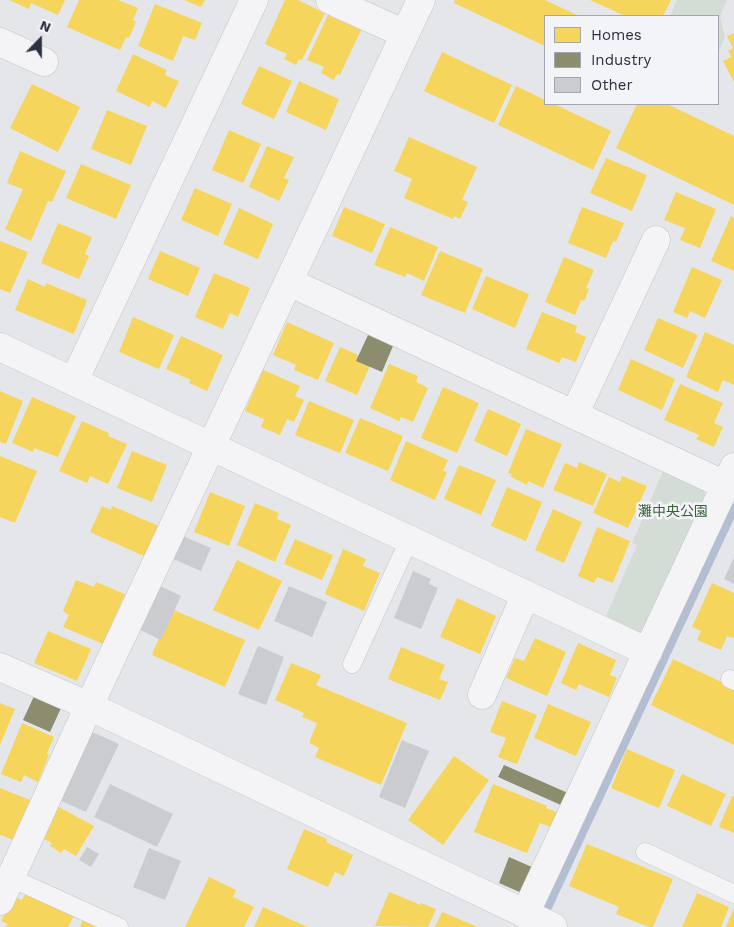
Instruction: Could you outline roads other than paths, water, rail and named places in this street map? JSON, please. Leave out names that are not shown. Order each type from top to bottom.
[{"type":"street","points":[[74,381],[254,0]]},
{"type":"street","points":[[330,0],[405,34]]},
{"type":"street","points":[[5,890],[89,706],[421,0]]},
{"type":"street","points":[[0,42],[44,62]]},
{"type":"street","points":[[574,415],[656,240]]},
{"type":"street","points":[[289,282],[574,415],[730,476],[648,652],[519,917]]},
{"type":"street","points":[[0,347],[648,652]]},
{"type":"street","points":[[482,695],[526,594]]},
{"type":"street","points":[[0,667],[89,706],[519,917],[553,927]]},
{"type":"lane","points":[[352,664],[409,540]]},
{"type":"lane","points":[[645,852],[734,894]]},
{"type":"lane","points":[[5,890],[119,927]]},
{"type":"waterway","points":[[548,906],[734,508]]},
{"type":"park label","name":"灘中央公園","points":[[673,512]]}]
